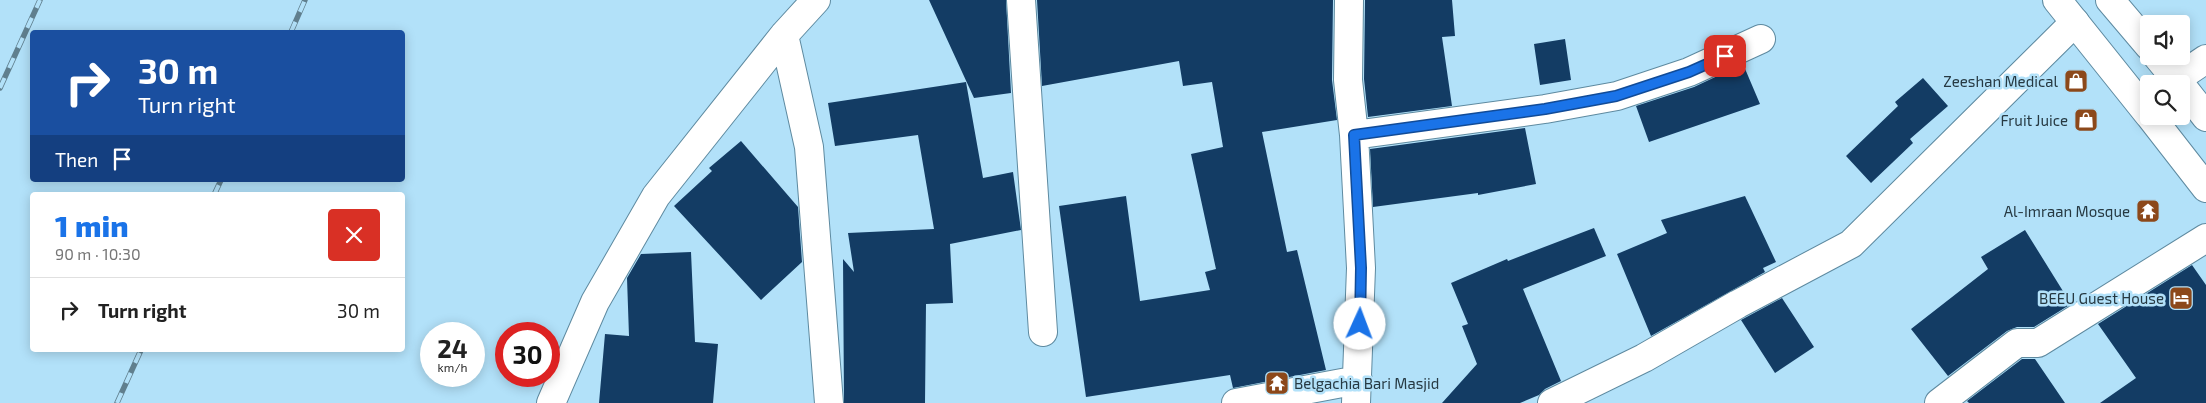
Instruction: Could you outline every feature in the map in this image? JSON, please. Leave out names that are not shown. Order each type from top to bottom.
[{"type":"street","points":[[551,403],[595,302],[656,196],[784,35],[816,0]]},
{"type":"street","points":[[1021,0],[1043,332]]},
{"type":"street","points":[[1236,403],[1357,391],[1361,268],[1354,135],[1348,80],[1349,0]]},
{"type":"street","points":[[2057,0],[2140,100]]},
{"type":"street","points":[[2110,0],[2140,35]]},
{"type":"street","points":[[1552,403],[1644,358],[1738,304],[1851,244],[2075,22]]},
{"type":"street","points":[[784,35],[809,147],[829,403]]},
{"type":"street","points":[[1354,135],[1545,109],[1616,96],[1689,72],[1761,40]]},
{"type":"street","points":[[2187,75],[2206,59]]},
{"type":"street","points":[[2190,98],[2206,117]]},
{"type":"street","points":[[2160,125],[2206,188]]},
{"type":"street","points":[[1939,403],[2017,343],[2038,342],[2206,238]]},
{"type":"building","points":[[929,0],[1006,0],[1011,93],[974,98]]},
{"type":"building","points":[[1037,0],[1333,0],[1332,80],[1337,120],[1262,132],[1287,252],[1297,250],[1326,370],[1233,388],[1230,375],[1086,397],[1059,206],[1126,196],[1140,301],[1210,290],[1205,272],[1216,269],[1191,154],[1223,147],[1212,82],[1183,86],[1179,61],[1042,86]]},
{"type":"building","points":[[1365,0],[1452,0],[1455,36],[1442,37],[1452,106],[1368,117],[1364,79]]},
{"type":"building","points":[[1565,39],[1571,80],[1540,85],[1534,44]]},
{"type":"building","points":[[1743,64],[1760,104],[1649,142],[1636,106],[1694,87]]},
{"type":"building","points":[[1923,78],[1948,106],[1910,139],[1913,143],[1871,183],[1846,156],[1898,106],[1895,102]]},
{"type":"building","points":[[966,82],[983,178],[1013,172],[1021,230],[950,244],[953,303],[926,304],[925,403],[844,403],[843,259],[854,272],[848,233],[934,229],[918,135],[835,146],[828,103]]},
{"type":"building","points":[[1525,128],[1536,184],[1478,195],[1478,193],[1373,207],[1370,149]]},
{"type":"building","points":[[741,141],[798,207],[802,262],[761,300],[674,206],[712,171],[709,168]]},
{"type":"building","points":[[1745,196],[1776,262],[1763,268],[1765,272],[1651,336],[1617,254],[1667,233],[1661,220]]},
{"type":"building","points":[[1594,228],[1606,256],[1523,289],[1561,381],[1545,389],[1539,395],[1520,403],[1442,403],[1477,364],[1462,326],[1468,324],[1451,283],[1507,259],[1508,261]]},
{"type":"building","points":[[2025,230],[2071,304],[2034,327],[2017,327],[2007,331],[1948,376],[1911,329],[1988,269],[1981,257]]},
{"type":"building","points":[[691,252],[695,342],[718,344],[713,403],[599,403],[605,334],[629,336],[627,278],[641,254]]},
{"type":"building","points":[[2192,265],[2206,285],[2206,403],[2100,403],[2136,378],[2098,324]]},
{"type":"building","points":[[1782,298],[1814,347],[1775,373],[1741,320]]},
{"type":"building","points":[[2022,359],[2035,359],[2065,403],[1969,403],[1967,401]]},
{"type":"railway","points":[[0,88],[40,0]]},
{"type":"railway","points":[[292,30],[305,0]]},
{"type":"railway","points":[[215,192],[220,182]]},
{"type":"railway","points":[[117,403],[140,352]]},
{"type":"place","name":"Zeeshan Medical","points":[[2076,81]]},
{"type":"place","name":"Fruit Juice","points":[[2086,120]]},
{"type":"place","name":"Al-Imraan Mosque","points":[[2148,211]]},
{"type":"place","name":"BEEU Guest House","points":[[2181,298]]},
{"type":"place","name":"Belgachia Bari Masjid","points":[[1277,383]]},
{"type":"route","points":[[1360,324],[1361,268],[1354,135],[1545,109],[1616,96],[1689,72],[1725,56]]}]
